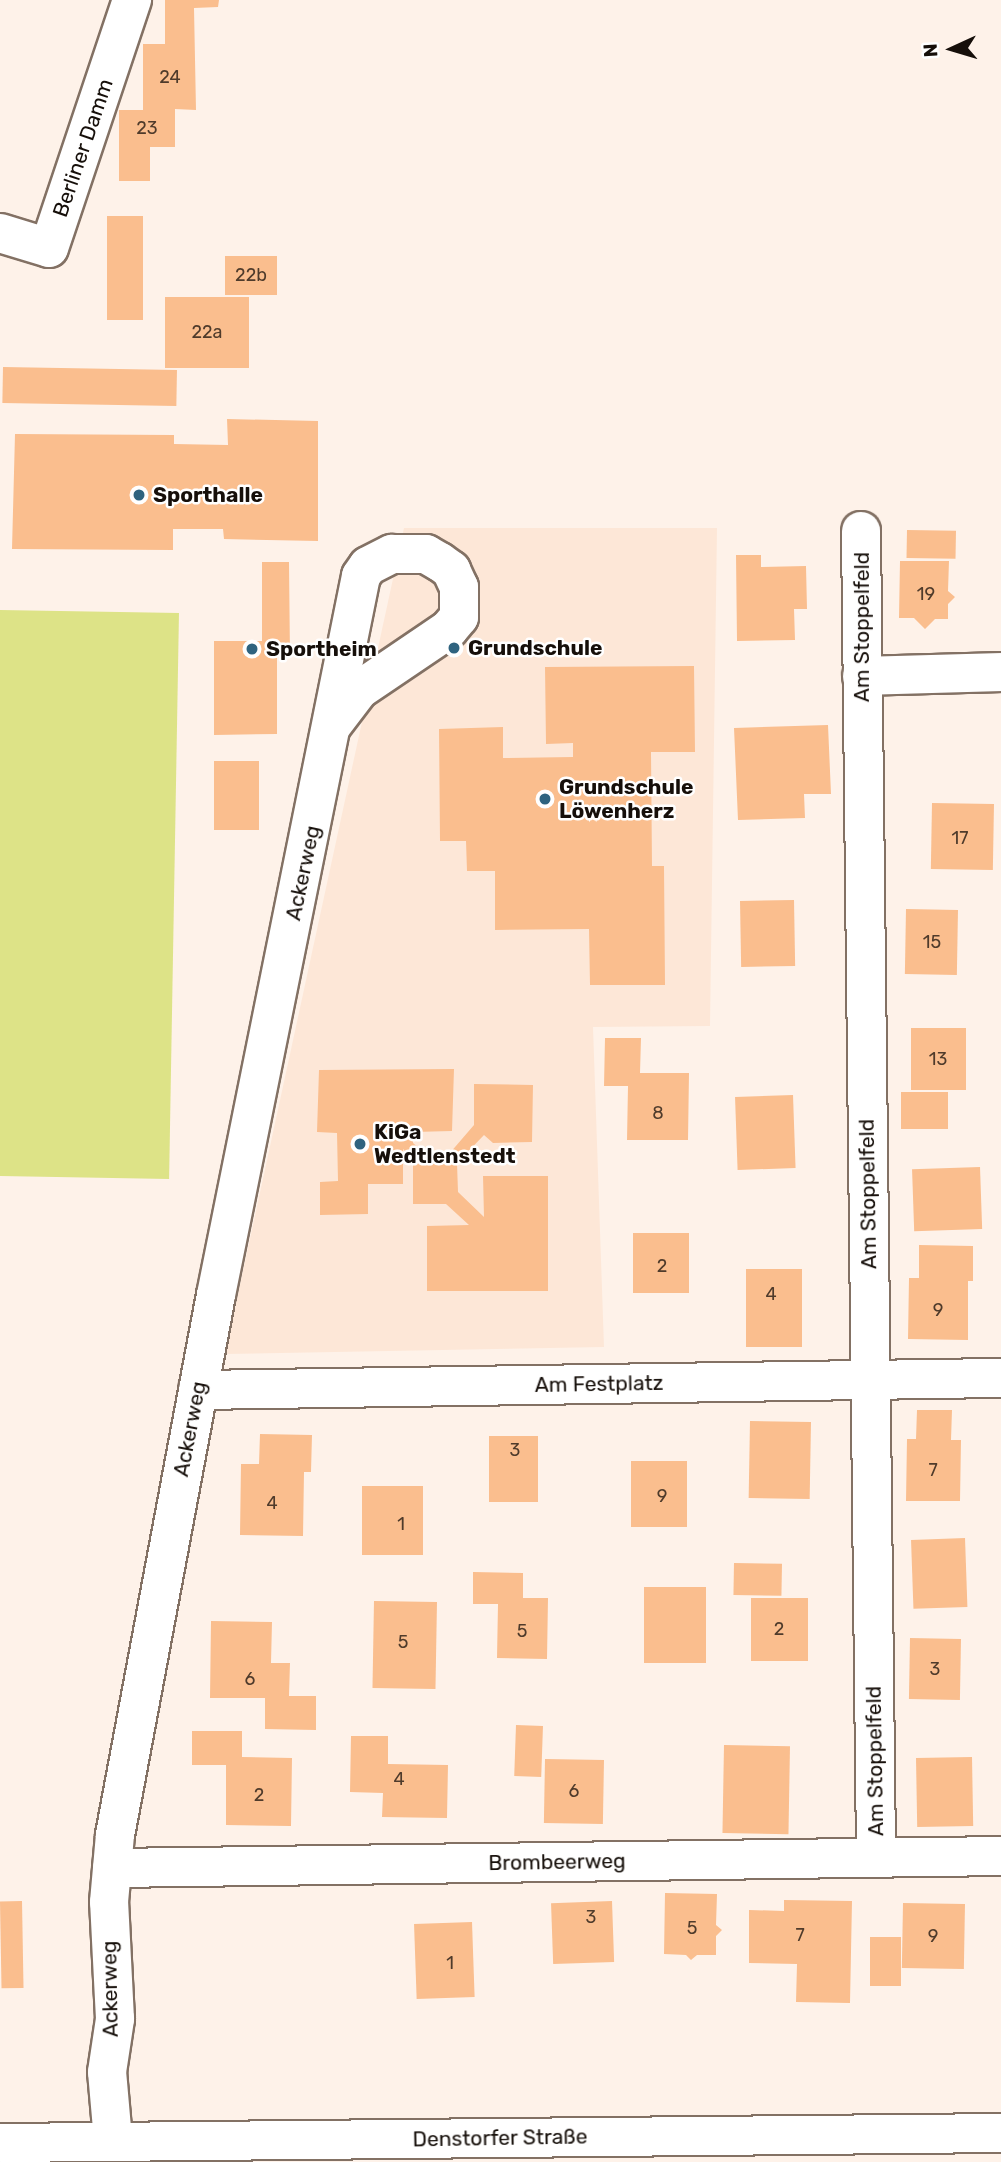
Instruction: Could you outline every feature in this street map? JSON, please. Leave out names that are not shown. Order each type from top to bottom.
[{"type":"street","name":"Berliner Damm","points":[[0,233],[49,248],[132,0]]},
{"type":"street","name":"Am Stoppelfeld","points":[[861,531],[876,1858]]},
{"type":"street","points":[[862,676],[1001,672]]},
{"type":"street","name":"Ackerweg","points":[[113,2140],[107,2072],[115,2019],[109,1902],[130,1746],[198,1390],[333,724]]},
{"type":"street","name":"Am Festplatz","points":[[198,1390],[1001,1378]]},
{"type":"street","name":"Brombeerweg","points":[[112,1868],[1001,1856]]},
{"type":"street","name":"Denstorfer Straße","points":[[0,2143],[1001,2133]]},
{"type":"shaded area","points":[[404,528],[717,528],[710,1026],[593,1027],[604,1347],[225,1354]]},
{"type":"green space","points":[[0,610],[179,613],[169,1179],[0,1176]]},
{"type":"building","points":[[165,0],[219,0],[218,7],[194,8],[196,110],[175,109],[175,147],[150,147],[150,181],[119,181],[119,110],[143,110],[143,44],[165,44]]},
{"type":"building","points":[[107,216],[143,216],[143,320],[107,320]]},
{"type":"building","points":[[225,256],[277,256],[277,295],[225,295]]},
{"type":"building","points":[[165,297],[249,297],[249,368],[165,368]]},
{"type":"building","points":[[3,367],[177,370],[176,406],[2,403]]},
{"type":"building","points":[[227,419],[318,421],[318,541],[224,539],[223,529],[173,529],[173,550],[12,549],[15,434],[174,435],[174,444],[228,445]]},
{"type":"building","points":[[907,530],[956,531],[956,559],[907,558]]},
{"type":"building","points":[[736,555],[761,555],[761,567],[806,566],[807,609],[794,609],[795,640],[737,641]]},
{"type":"building","points":[[900,561],[949,561],[948,591],[955,597],[948,604],[948,619],[935,619],[925,629],[914,618],[899,618]]},
{"type":"building","name":"Sportheim","points":[[262,562],[289,562],[290,658],[277,657],[277,734],[214,735],[214,641],[262,641]]},
{"type":"building","name":"Grundschule Löwenherz","points":[[694,666],[695,752],[651,752],[652,866],[664,866],[665,985],[590,985],[589,929],[495,930],[495,871],[467,871],[466,841],[440,841],[439,729],[503,727],[503,758],[573,757],[573,743],[546,744],[545,667]]},
{"type":"building","points":[[828,725],[831,794],[804,794],[805,818],[738,820],[734,728]]},
{"type":"building","points":[[214,761],[259,761],[259,830],[214,830]]},
{"type":"building","points":[[932,803],[994,804],[993,870],[931,869]]},
{"type":"building","points":[[794,900],[795,966],[741,967],[740,901]]},
{"type":"building","points":[[906,909],[958,910],[957,975],[905,974]]},
{"type":"building","points":[[911,1028],[966,1028],[966,1090],[911,1090]]},
{"type":"building","points":[[605,1038],[641,1038],[640,1073],[689,1073],[688,1140],[627,1140],[628,1086],[604,1086]]},
{"type":"building","points":[[454,1069],[452,1131],[413,1132],[413,1143],[426,1154],[449,1154],[474,1125],[474,1084],[533,1085],[532,1142],[493,1143],[484,1135],[457,1163],[458,1192],[484,1217],[483,1176],[548,1176],[548,1291],[427,1291],[427,1226],[469,1225],[446,1204],[413,1204],[413,1159],[403,1149],[403,1184],[368,1184],[368,1214],[320,1215],[320,1182],[338,1181],[337,1133],[317,1132],[319,1070]]},
{"type":"building","points":[[901,1092],[948,1092],[948,1129],[901,1129]]},
{"type":"building","points":[[793,1095],[796,1168],[738,1170],[735,1097]]},
{"type":"building","points":[[980,1167],[982,1229],[914,1231],[912,1169]]},
{"type":"building","points":[[633,1233],[689,1233],[689,1293],[633,1293]]},
{"type":"building","points":[[919,1245],[973,1246],[973,1281],[968,1281],[968,1340],[908,1339],[909,1278],[919,1278]]},
{"type":"building","points":[[746,1269],[802,1269],[802,1347],[746,1347]]},
{"type":"building","points":[[917,1410],[952,1410],[951,1440],[961,1440],[960,1501],[906,1501],[907,1439],[916,1439]]},
{"type":"building","points":[[750,1421],[811,1422],[810,1499],[749,1498]]},
{"type":"building","points":[[260,1434],[312,1435],[311,1472],[304,1472],[303,1536],[240,1535],[241,1464],[259,1464]]},
{"type":"building","points":[[489,1436],[538,1436],[538,1502],[489,1502]]},
{"type":"building","points":[[631,1461],[687,1461],[687,1527],[631,1527]]},
{"type":"building","points":[[362,1486],[423,1486],[423,1555],[362,1555]]},
{"type":"building","points":[[965,1538],[967,1607],[913,1609],[911,1540]]},
{"type":"building","points":[[734,1563],[782,1564],[781,1596],[733,1595]]},
{"type":"building","points":[[473,1572],[523,1573],[523,1598],[548,1598],[547,1659],[497,1658],[498,1604],[473,1604]]},
{"type":"building","points":[[644,1587],[706,1587],[706,1663],[644,1663]]},
{"type":"building","points":[[751,1598],[808,1598],[808,1661],[751,1661]]},
{"type":"building","points":[[374,1601],[437,1602],[435,1689],[372,1688]]},
{"type":"building","points":[[211,1621],[272,1622],[271,1663],[290,1663],[289,1696],[316,1696],[316,1730],[265,1729],[265,1698],[210,1698]]},
{"type":"building","points":[[910,1638],[961,1639],[960,1700],[909,1699]]},
{"type":"building","points":[[516,1725],[543,1726],[541,1777],[514,1776]]},
{"type":"building","points":[[192,1731],[242,1731],[242,1757],[292,1758],[291,1826],[226,1825],[226,1765],[192,1765]]},
{"type":"building","points":[[351,1736],[388,1736],[388,1764],[448,1765],[447,1818],[382,1817],[383,1793],[350,1792]]},
{"type":"building","points":[[724,1745],[790,1746],[788,1834],[722,1833]]},
{"type":"building","points":[[972,1757],[973,1826],[917,1827],[916,1758]]},
{"type":"building","points":[[545,1759],[604,1760],[603,1824],[544,1823]]},
{"type":"building","points":[[665,1893],[717,1894],[716,1925],[722,1930],[716,1936],[716,1955],[697,1955],[691,1960],[686,1955],[664,1954]]},
{"type":"building","points":[[784,1900],[852,1901],[850,2003],[796,2002],[797,1964],[749,1963],[749,1910],[784,1911]]},
{"type":"building","points":[[0,1901],[22,1901],[24,1988],[2,1988]]},
{"type":"building","points":[[612,1901],[614,1962],[553,1964],[551,1903]]},
{"type":"building","points":[[903,1903],[965,1904],[964,1969],[902,1968]]},
{"type":"building","points":[[472,1922],[475,1997],[417,1999],[414,1924]]},
{"type":"building","points":[[870,1937],[901,1937],[901,1986],[870,1986]]},
{"type":"place","name":"Sporthalle","points":[[139,495]]},
{"type":"place","name":"Grundschule","points":[[454,648]]},
{"type":"place","name":"Sportheim","points":[[252,649]]},
{"type":"place","name":"Grundschule Löwenherz","points":[[545,799]]},
{"type":"place","name":"KiGa Wedtlenstedt","points":[[360,1144]]}]
